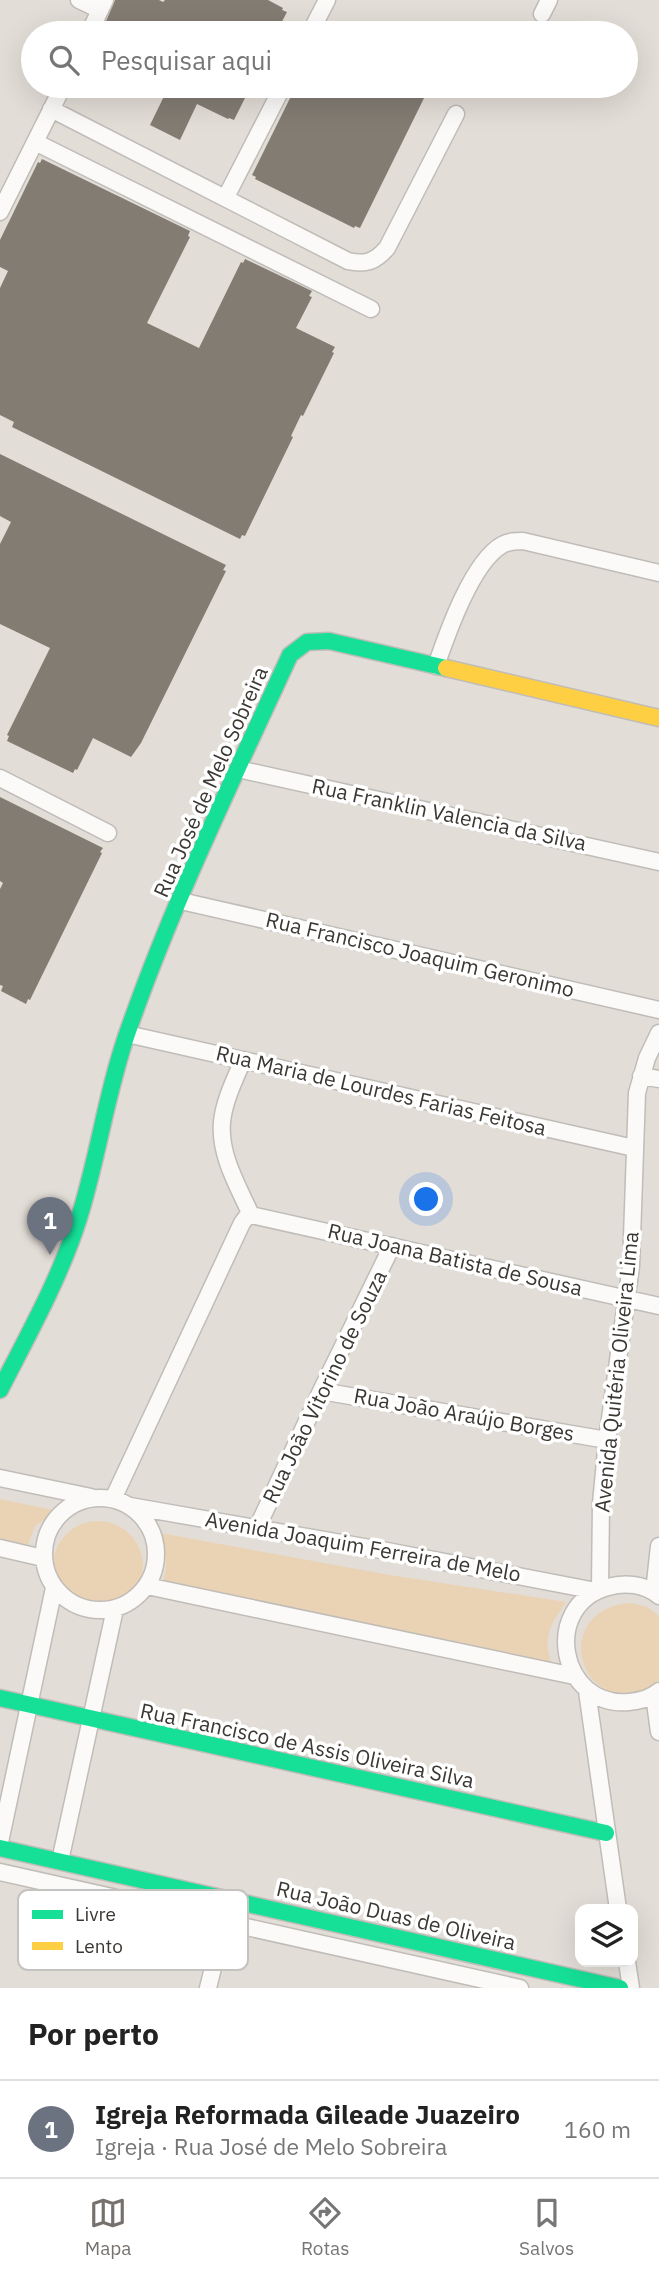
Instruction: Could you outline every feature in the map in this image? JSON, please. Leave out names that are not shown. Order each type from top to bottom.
[{"type":"street","points":[[79,0],[103,5],[95,21]]},
{"type":"street","points":[[316,21],[327,0]]},
{"type":"street","points":[[0,212],[57,98]]},
{"type":"street","points":[[226,197],[277,98]]},
{"type":"street","points":[[51,109],[348,261],[366,264],[387,248],[456,114]]},
{"type":"street","points":[[35,142],[371,309]]},
{"type":"street","points":[[436,666],[446,636],[477,571],[500,546],[512,541],[523,541],[659,573]]},
{"type":"street","name":"Rua José de Melo Sobreira","points":[[0,1390],[66,1256],[78,1221],[127,1034],[238,769],[290,655],[300,644],[314,639],[329,641],[659,718]]},
{"type":"street","name":"Rua Franklin Valencia da Silva","points":[[238,769],[659,862]]},
{"type":"street","points":[[0,778],[108,833]]},
{"type":"street","name":"Rua Francisco Joaquim Geronimo","points":[[181,901],[659,1010]]},
{"type":"street","name":"Avenida Quitéria Oliveira Lima","points":[[598,1590],[601,1503],[607,1440],[631,1266],[634,1114],[640,1076],[659,1033]]},
{"type":"street","name":"Rua Maria de Lourdes Farias Feitosa","points":[[127,1034],[634,1148]]},
{"type":"street","points":[[113,1499],[242,1223],[251,1215],[230,1171],[223,1146],[222,1121],[243,1059]]},
{"type":"street","points":[[640,1076],[659,1079]]},
{"type":"street","name":"Rua Joana Batista de Sousa","points":[[251,1215],[659,1306]]},
{"type":"street","name":"Rua João Vitorino de Souza","points":[[257,1528],[392,1246]]},
{"type":"street","name":"Rua João Araújo Borges","points":[[321,1391],[607,1440]]},
{"type":"street","points":[[0,1478],[113,1499],[130,1506],[144,1518],[155,1542],[155,1569],[147,1586],[133,1600],[115,1609],[98,1611],[81,1608],[66,1600],[54,1588],[46,1574],[43,1558],[46,1536],[56,1518],[73,1504],[93,1497]]},
{"type":"street","name":"Avenida Joaquim Ferreira de Melo","points":[[130,1506],[598,1590],[618,1584],[636,1585],[656,1594]]},
{"type":"street","points":[[656,1594],[659,1546]]},
{"type":"street","points":[[0,1548],[43,1558]]},
{"type":"street","points":[[147,1586],[574,1676]]},
{"type":"street","points":[[0,1842],[54,1588]]},
{"type":"street","points":[[598,1590],[581,1603],[570,1619],[565,1638],[566,1658],[574,1676],[587,1690],[603,1699],[620,1703],[638,1702],[657,1693],[659,1732]]},
{"type":"street","points":[[60,1861],[115,1609]]},
{"type":"street","points":[[587,1690],[617,1904]]},
{"type":"street","name":"Rua Francisco de Assis Oliveira Silva","points":[[0,1698],[606,1833]]},
{"type":"street","name":"Rua João Duas de Oliveira","points":[[0,1848],[189,1890]]},
{"type":"street","points":[[0,1872],[78,1890]]},
{"type":"street","name":"Rua João Duas de Oliveira","points":[[248,1903],[620,1988]]},
{"type":"street","points":[[331,1947],[336,1924]]},
{"type":"street","points":[[248,1929],[520,1988]]},
{"type":"street","points":[[627,1967],[631,1988]]},
{"type":"street","points":[[208,1988],[212,1970]]},
{"type":"shaded area","points":[[0,1499],[58,1511],[35,1526],[27,1548],[0,1542]]},
{"type":"shaded area","points":[[98,1521],[115,1524],[130,1534],[140,1549],[143,1566],[140,1583],[130,1598],[115,1608],[98,1611],[81,1608],[66,1598],[56,1583],[53,1566],[56,1549],[66,1534],[81,1524]]},
{"type":"shaded area","points":[[160,1533],[390,1575],[566,1602],[549,1634],[548,1649],[553,1670],[162,1584],[166,1558]]},
{"type":"shaded area","points":[[632,1603],[647,1607],[659,1616],[659,1679],[649,1688],[636,1693],[615,1693],[598,1685],[587,1671],[582,1654],[583,1637],[591,1621],[607,1609]]},
{"type":"building","points":[[115,0],[268,0],[287,12],[282,21],[106,21]]},
{"type":"building","points":[[163,98],[245,98],[234,120],[197,104],[180,140],[150,125]]},
{"type":"building","points":[[290,98],[424,98],[360,228],[354,228],[255,179],[252,175]]},
{"type":"building","points":[[42,159],[190,231],[190,237],[147,323],[199,348],[241,262],[245,259],[312,291],[309,296],[312,297],[296,328],[335,347],[332,352],[334,353],[303,416],[301,415],[245,536],[242,535],[240,539],[12,427],[14,422],[0,415],[0,288],[8,271],[0,267],[0,240],[38,162]]},
{"type":"building","points":[[0,454],[226,565],[223,570],[226,571],[141,743],[131,757],[93,738],[73,773],[7,741],[7,735],[50,648],[0,624],[0,544],[11,522],[0,516]]},
{"type":"building","points":[[0,797],[103,848],[26,1004],[1,991],[3,986],[0,985],[0,889],[3,883],[0,881]]},
{"type":"traffic: fast","points":[[0,1390],[62,1265],[78,1221],[120,1054],[164,935],[290,655],[307,642],[329,641],[446,668]]},
{"type":"traffic: fast","points":[[0,1698],[606,1833]]},
{"type":"traffic: fast","points":[[0,1848],[186,1890]]},
{"type":"traffic: fast","points":[[248,1904],[620,1988]]},
{"type":"traffic: slow","points":[[446,668],[659,718]]},
{"type":"place","name":"Igreja Reformada Gileade Juazeiro","points":[[50,1255]]}]
